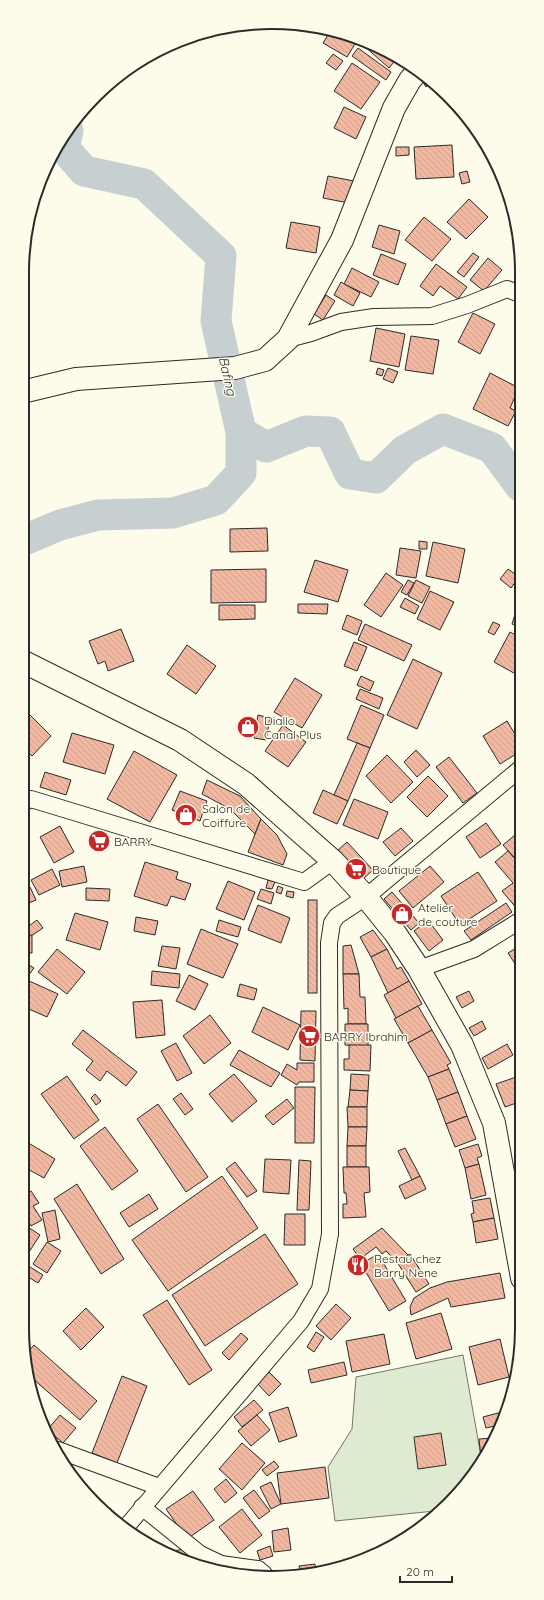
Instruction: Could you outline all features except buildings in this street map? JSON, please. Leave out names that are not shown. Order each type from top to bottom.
[{"type":"main road","points":[[29,390],[76,379],[235,368],[265,360],[288,339],[342,240],[394,108],[414,75]]},
{"type":"main road","points":[[29,664],[180,740],[246,784],[333,861],[366,897],[395,932],[419,969],[462,1045],[494,1124],[515,1240]]},
{"type":"street","points":[[288,339],[347,321],[374,317],[432,316],[467,306],[507,289],[515,292]]},
{"type":"street","points":[[128,1524],[301,1321],[320,1289],[330,1234],[330,932],[332,923],[337,916],[366,897],[515,773]]},
{"type":"street","points":[[29,801],[304,882],[333,861]]},
{"type":"street","points":[[419,969],[474,949],[515,924]]},
{"type":"street","points":[[63,1452],[159,1487]]},
{"type":"street","points":[[142,1507],[200,1554],[221,1564],[259,1570]]},
{"type":"green space","points":[[463,1355],[480,1453],[465,1476],[444,1500],[432,1511],[335,1521],[328,1467],[352,1429],[356,1377]]},
{"type":"waterway","name":"Bafing","points":[[29,538],[60,525],[98,515],[173,513],[216,500],[241,473],[241,432],[216,321],[221,256],[144,184],[84,171],[64,148],[64,146]]},
{"type":"waterway","points":[[241,432],[266,447],[306,431],[330,432],[350,474],[376,478],[405,450],[443,429],[492,448],[515,479]]},
{"type":"place","name":"Diallo Canal Plus","points":[[248,727]]},
{"type":"place","name":"Salon de Coiffure","points":[[186,815]]},
{"type":"place","name":"BARRY","points":[[99,841]]},
{"type":"place","name":"Boutique","points":[[356,869]]},
{"type":"place","name":"Atelier de couture","points":[[402,914]]},
{"type":"place","name":"BARRY Ibrahim","points":[[309,1036]]},
{"type":"place","name":"Restau chez Barry Nene","points":[[358,1265]]}]
